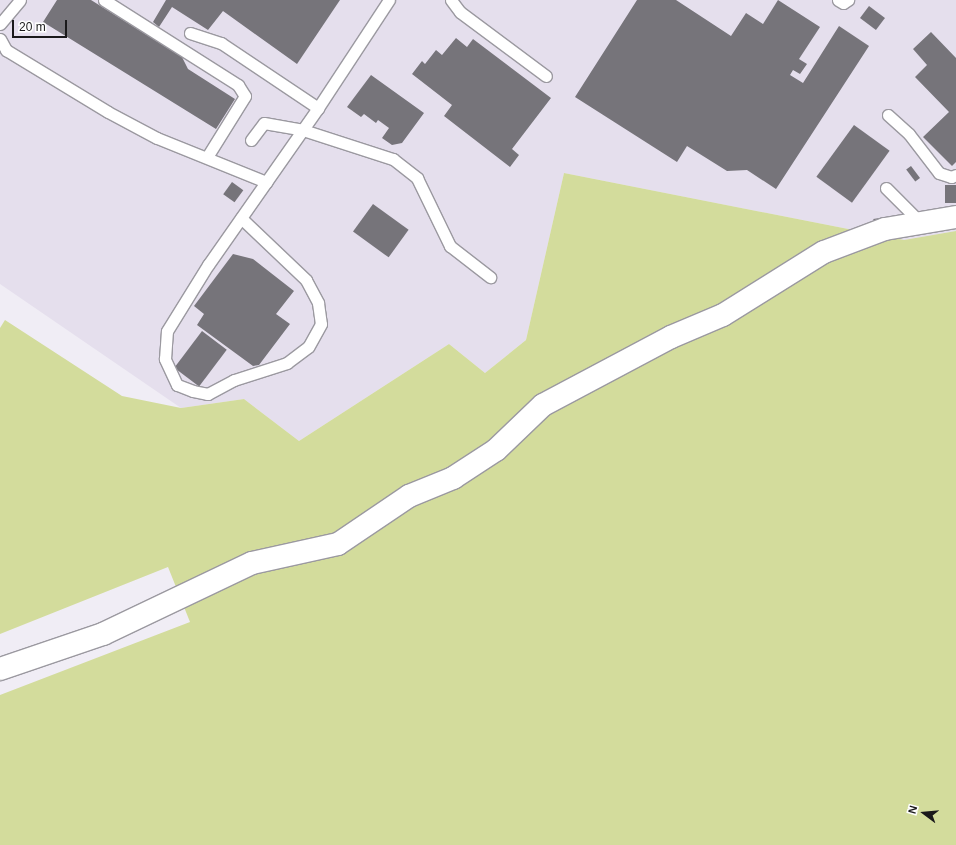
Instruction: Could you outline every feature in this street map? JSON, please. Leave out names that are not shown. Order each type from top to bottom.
[{"type":"street","points":[[0,669],[103,634],[252,563],[338,544],[409,496],[453,478],[496,450],[543,405],[671,337],[722,316],[824,252],[885,229],[956,217]]},
{"type":"lane","points":[[0,24],[20,0]]},
{"type":"lane","points":[[104,0],[238,85],[245,96],[207,157]]},
{"type":"lane","points":[[241,218],[306,280],[318,303],[321,324],[308,347],[287,363],[234,380],[208,394],[193,391],[177,385],[165,359],[167,331],[208,265],[266,182],[303,130],[389,0]]},
{"type":"lane","points":[[451,0],[460,12],[546,76]]},
{"type":"lane","points":[[838,0],[843,3],[848,0]]},
{"type":"lane","points":[[190,32],[221,43],[318,108]]},
{"type":"lane","points":[[0,39],[6,50],[108,112],[157,138],[266,182]]},
{"type":"lane","points":[[888,115],[909,134],[939,173],[951,177],[956,175]]},
{"type":"lane","points":[[251,140],[264,123],[303,130],[393,159],[417,178],[450,246],[490,277]]},
{"type":"lane","points":[[886,188],[921,223]]},
{"type":"shaded area","points":[[0,0],[956,0],[956,231],[904,240],[564,173],[526,340],[485,373],[449,344],[299,441],[244,399],[181,408],[0,284]]},
{"type":"green space","points":[[564,173],[904,240],[956,231],[956,845],[0,845],[0,695],[190,622],[168,567],[0,634],[0,328],[5,320],[122,396],[181,408],[244,399],[299,441],[449,344],[485,373],[526,340]]},
{"type":"building","points":[[57,0],[91,0],[182,57],[188,69],[235,99],[216,129],[43,22]]},
{"type":"building","points":[[166,0],[340,0],[297,64],[223,11],[208,30],[172,7],[159,27],[153,22]]},
{"type":"building","points":[[637,0],[676,0],[731,36],[746,13],[763,24],[778,0],[820,27],[799,59],[807,64],[800,74],[793,70],[790,75],[803,83],[839,26],[869,46],[776,189],[747,170],[727,171],[687,146],[677,162],[575,97]]},
{"type":"building","points":[[869,6],[885,18],[876,30],[860,18]]},
{"type":"building","points":[[931,32],[956,58],[956,162],[952,166],[923,137],[949,112],[915,77],[927,65],[913,49]]},
{"type":"building","points":[[456,38],[467,47],[473,39],[551,98],[512,149],[519,155],[510,167],[444,116],[452,105],[412,74],[422,61],[425,64],[436,50],[442,55]]},
{"type":"building","points":[[371,75],[424,113],[402,143],[392,145],[382,138],[389,128],[378,120],[376,123],[364,114],[361,117],[347,107]]},
{"type":"building","points":[[854,125],[890,151],[852,203],[816,177]]},
{"type":"building","points":[[911,166],[920,178],[915,182],[906,170]]},
{"type":"building","points":[[232,182],[243,190],[235,202],[223,194]]},
{"type":"building","points":[[945,185],[956,185],[956,203],[945,203]]},
{"type":"building","points":[[373,204],[409,230],[389,257],[353,232]]},
{"type":"building","points":[[899,215],[900,221],[874,225],[873,219]]},
{"type":"building","points":[[233,254],[253,259],[294,291],[276,314],[290,324],[259,365],[253,366],[197,325],[204,314],[194,306]]},
{"type":"building","points":[[202,331],[227,350],[199,386],[174,368]]}]
